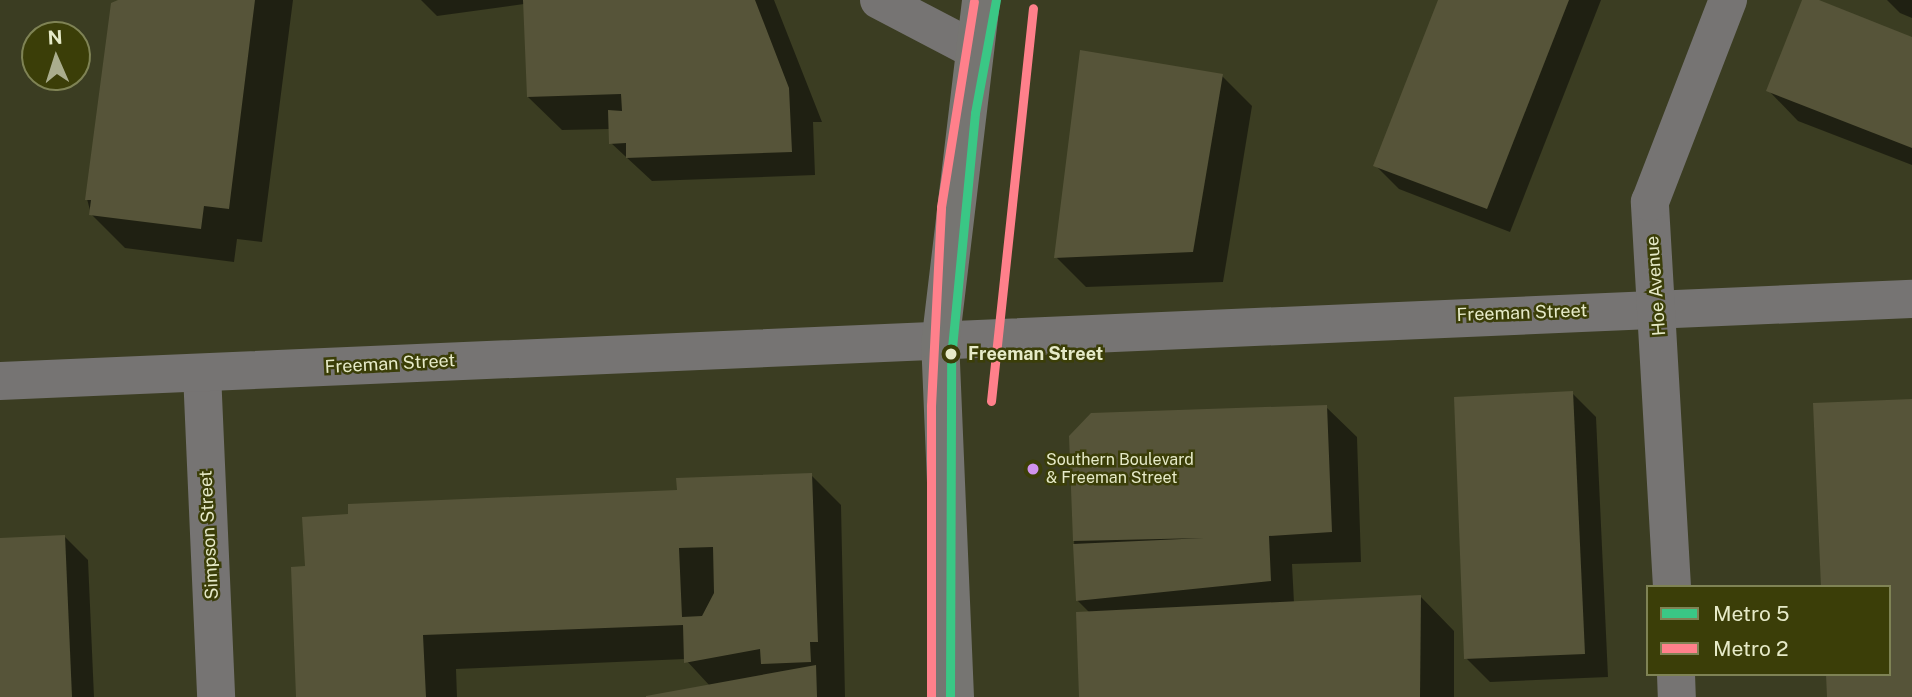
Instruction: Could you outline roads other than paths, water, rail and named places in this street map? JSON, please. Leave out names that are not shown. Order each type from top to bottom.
[{"type":"main road","points":[[955,697],[940,345],[971,48],[981,0]]},
{"type":"street","points":[[879,0],[971,48]]},
{"type":"street","name":"Hoe Avenue","points":[[1672,585],[1650,202],[1728,0]]},
{"type":"street","name":"Freeman Street","points":[[0,381],[940,345],[1658,308],[1912,299]]},
{"type":"street","name":"Simpson Street","points":[[202,373],[216,697]]},
{"type":"street","points":[[1676,676],[1677,697]]},
{"type":"metro line","name":"5","points":[[950,697],[951,358],[975,113],[996,0]]},
{"type":"metro line","name":"2","points":[[931,697],[931,406],[941,207],[974,2]]},
{"type":"metro line","name":"2","points":[[991,401],[1033,8]]},
{"type":"place","name":"Freeman Street","points":[[951,354]]},
{"type":"place","name":"Southern Boulevard & Freeman Street","points":[[1033,469]]}]
